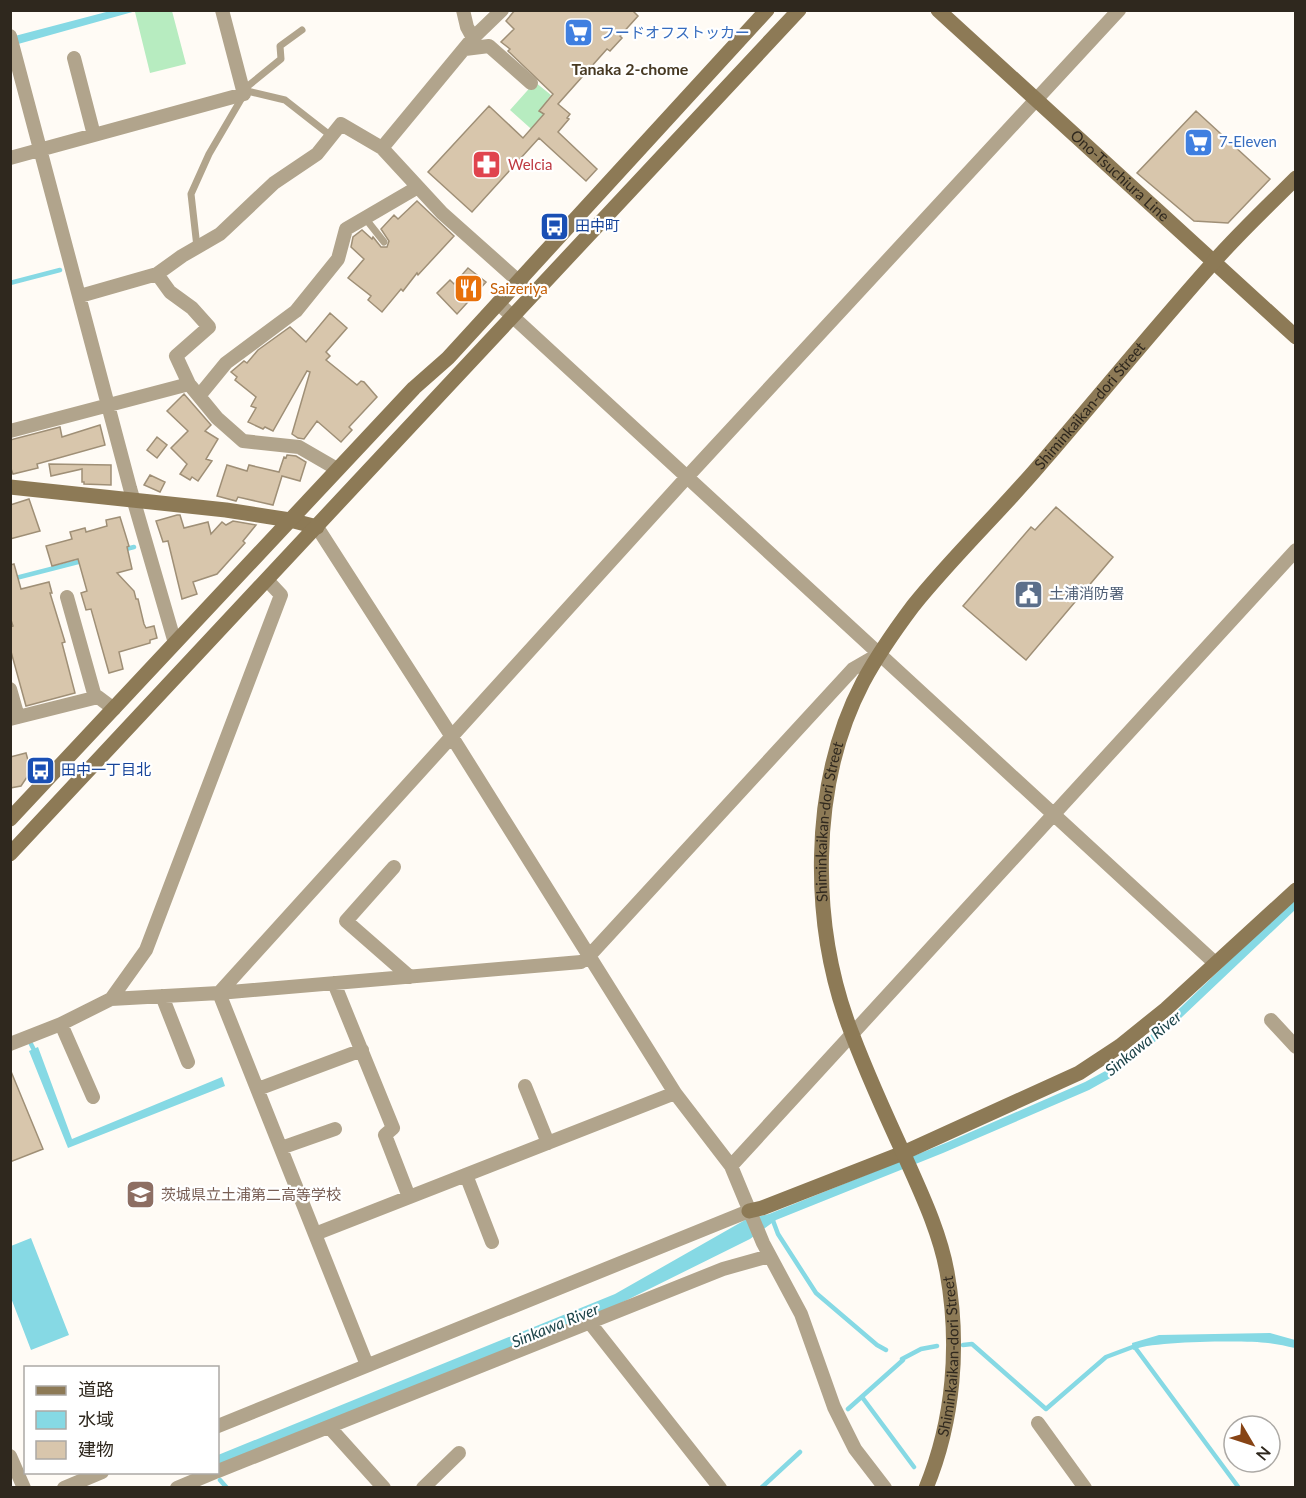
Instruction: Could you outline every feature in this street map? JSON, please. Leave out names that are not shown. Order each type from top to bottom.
[{"type":"street","points":[[10,158],[244,92],[222,10]]},
{"type":"street","points":[[463,10],[469,43]]},
{"type":"street","points":[[382,148],[469,43],[502,10]]},
{"type":"street","points":[[12,815],[414,388],[448,358],[767,10]]},
{"type":"street","points":[[10,854],[799,10]]},
{"type":"street","name":"Ono-Tsuchiura Line","points":[[938,10],[1035,101],[1150,203],[1212,263],[1296,337]]},
{"type":"street","points":[[219,993],[687,477],[1119,10]]},
{"type":"street","points":[[10,36],[133,501],[176,643]]},
{"type":"street","points":[[469,43],[489,46],[531,83]]},
{"type":"street","points":[[74,58],[94,135]]},
{"type":"street","points":[[80,296],[157,274],[220,234],[274,183],[317,154],[341,124],[382,148],[442,213],[533,294]]},
{"type":"street","points":[[1212,263],[1296,178]]},
{"type":"street","points":[[199,396],[226,363],[297,311],[338,259],[346,229],[418,187]]},
{"type":"street","name":"Shiminkaikan-dori Street","points":[[926,1488],[943,1434],[950,1397],[954,1341],[947,1272],[928,1212],[851,1033],[834,981],[824,927],[822,823],[841,737],[862,684],[879,654],[913,607],[1021,487],[1212,263]]},
{"type":"street","points":[[157,274],[170,292],[192,308],[209,327],[176,356],[189,384],[231,433],[243,441],[299,447],[338,469]]},
{"type":"street","points":[[498,303],[1215,963]]},
{"type":"street","points":[[10,431],[189,384]]},
{"type":"street","points":[[10,487],[226,510],[290,520],[317,527],[452,737],[675,1093],[731,1166],[769,1256],[801,1314],[834,1407],[855,1449],[885,1488]]},
{"type":"street","points":[[731,1166],[1296,549]]},
{"type":"street","points":[[111,999],[146,950],[281,595],[267,580]]},
{"type":"street","points":[[68,597],[95,697]]},
{"type":"street","points":[[10,1044],[61,1024],[111,999],[219,993],[581,962],[853,669],[879,654]]},
{"type":"street","points":[[10,689],[14,718],[95,697],[105,701],[114,709]]},
{"type":"street","points":[[394,867],[346,921],[410,977]]},
{"type":"street","points":[[219,1426],[903,1153],[1079,1073],[1120,1046],[1166,1009],[1296,890]]},
{"type":"street","points":[[334,983],[393,1128],[385,1135],[409,1197]]},
{"type":"street","points":[[219,993],[367,1365]]},
{"type":"street","points":[[162,996],[188,1062]]},
{"type":"street","points":[[1271,1020],[1296,1047]]},
{"type":"street","points":[[61,1024],[93,1097]]},
{"type":"street","points":[[258,1089],[362,1050]]},
{"type":"street","points":[[525,1086],[548,1143]]},
{"type":"street","points":[[315,1234],[675,1093]]},
{"type":"street","points":[[281,1148],[335,1129]]},
{"type":"street","points":[[466,1175],[492,1242]]},
{"type":"street","points":[[219,1471],[723,1269],[769,1256]]},
{"type":"street","points":[[590,1323],[720,1488]]},
{"type":"street","points":[[1038,1423],[1085,1488]]},
{"type":"street","points":[[330,1428],[377,1485]]},
{"type":"street","points":[[423,1488],[459,1453]]},
{"type":"street","points":[[10,1455],[24,1488]]},
{"type":"street","points":[[64,1488],[99,1474]]},
{"type":"street","points":[[177,1488],[211,1474]]},
{"type":"lane","points":[[197,247],[191,194],[209,154],[244,92],[281,59],[280,46],[302,30]]},
{"type":"lane","points":[[244,92],[285,100],[331,136]]},
{"type":"lane","points":[[365,218],[384,242]]},
{"type":"green space","points":[[172,11],[186,64],[150,73],[135,12]]},
{"type":"green space","points":[[535,82],[551,95],[547,100],[551,105],[533,126],[550,141],[548,144],[510,110]]},
{"type":"water","points":[[110,11],[136,11],[11,46],[11,37]]},
{"type":"water","name":"Sinkawa River","points":[[1295,898],[1295,910],[1163,1035],[1114,1076],[1089,1090],[943,1153],[776,1220],[750,1239],[619,1304],[219,1468],[219,1455],[615,1294],[745,1220],[769,1214],[948,1142],[1085,1082],[1109,1069],[1158,1029]]},
{"type":"water","points":[[38,1047],[72,1139],[222,1077],[225,1086],[68,1148],[29,1051]]},
{"type":"water","points":[[31,1238],[69,1335],[31,1350],[11,1298],[11,1246]]},
{"type":"water","points":[[1270,1333],[1295,1340],[1295,1348],[1257,1342],[1220,1342],[1177,1343],[1133,1350],[1132,1343],[1159,1335]]},
{"type":"building","points":[[515,10],[632,10],[638,16],[620,36],[622,38],[610,51],[607,49],[558,104],[570,114],[567,118],[569,119],[558,132],[597,169],[586,181],[539,138],[472,212],[428,172],[489,106],[523,138],[544,114],[539,111],[553,94],[501,42],[514,29],[506,21]]},
{"type":"building","name":"7-Eleven","points":[[1196,111],[1270,179],[1228,223],[1194,221],[1137,173]]},
{"type":"building","points":[[417,201],[454,236],[418,275],[417,273],[403,291],[401,289],[382,312],[368,300],[371,296],[348,278],[364,259],[351,247],[353,237],[362,230],[372,239],[373,237],[381,247],[387,247],[389,241],[381,229],[394,215],[398,219]]},
{"type":"building","points":[[468,268],[486,282],[457,314],[437,293],[450,280],[454,284]]},
{"type":"building","points":[[330,313],[347,328],[326,352],[330,356],[326,360],[357,385],[361,381],[364,382],[377,397],[349,427],[352,430],[341,442],[317,421],[304,439],[298,438],[292,434],[310,372],[307,371],[273,431],[248,422],[256,408],[251,406],[256,397],[235,380],[237,377],[231,372],[244,361],[247,363],[258,350],[290,327],[306,342]]},
{"type":"building","points":[[184,394],[211,425],[205,431],[218,439],[206,459],[212,461],[198,481],[192,477],[190,480],[180,474],[187,464],[171,448],[188,431],[167,411]]},
{"type":"building","points":[[100,425],[105,445],[37,464],[38,468],[13,474],[10,466],[10,440],[60,427],[62,437]]},
{"type":"building","points":[[157,437],[167,445],[157,458],[147,450]]},
{"type":"building","points":[[287,455],[296,456],[306,462],[300,481],[282,476],[273,505],[238,497],[236,501],[217,496],[227,465],[247,471],[249,465],[279,472],[284,457],[286,458]]},
{"type":"building","points":[[49,464],[111,465],[111,485],[84,484],[82,469],[51,476]]},
{"type":"building","points":[[150,475],[165,482],[160,492],[144,485]]},
{"type":"building","points":[[29,499],[40,531],[10,539],[10,505]]},
{"type":"building","name":"土浦消防署","points":[[1056,507],[1113,557],[1026,660],[963,606],[1031,527],[1035,530]]},
{"type":"building","points":[[180,515],[184,528],[208,522],[211,534],[222,522],[226,525],[233,521],[256,525],[243,541],[245,543],[217,574],[193,582],[197,594],[182,599],[168,541],[163,542],[156,521]]},
{"type":"building","points":[[120,517],[129,546],[127,547],[132,569],[117,573],[134,591],[144,624],[146,628],[154,626],[157,638],[150,640],[150,643],[119,652],[123,669],[109,673],[91,609],[86,610],[81,593],[87,591],[78,559],[52,566],[46,546],[72,539],[70,532],[85,528],[86,532],[107,526],[106,520]]},
{"type":"building","points":[[14,564],[21,589],[49,582],[52,593],[50,593],[65,642],[62,643],[75,693],[26,706],[10,648],[10,627],[13,626],[10,617],[10,565]]},
{"type":"building","points":[[26,753],[31,771],[21,786],[10,788],[10,757]]},
{"type":"building","points":[[10,1069],[43,1149],[10,1162]]},
{"type":"waterway","points":[[10,283],[60,270]]},
{"type":"waterway","points":[[122,550],[134,547]]},
{"type":"waterway","points":[[12,579],[82,561]]},
{"type":"waterway","points":[[31,1044],[36,1054]]},
{"type":"waterway","points":[[772,1218],[778,1234],[816,1293],[877,1345],[886,1350]]},
{"type":"waterway","points":[[963,1345],[972,1344],[1046,1409],[1106,1357],[1138,1345]]},
{"type":"waterway","points":[[902,1359],[921,1349],[937,1346]]},
{"type":"waterway","points":[[1134,1346],[1239,1488]]},
{"type":"waterway","points":[[848,1409],[903,1360]]},
{"type":"waterway","points":[[862,1397],[914,1467]]},
{"type":"waterway","points":[[761,1488],[800,1452]]},
{"type":"waterway","points":[[220,1480],[227,1488]]},
{"type":"place","name":"フードオフストッカー","points":[[579,33]]},
{"type":"place","name":"7-Eleven","points":[[1198,142]]},
{"type":"place","name":"Welcia","points":[[487,165]]},
{"type":"place","name":"田中町","points":[[554,226]]},
{"type":"place","name":"Saizeriya","points":[[469,289]]},
{"type":"place","name":"土浦消防署","points":[[1028,594]]},
{"type":"place","name":"田中一丁目北","points":[[40,770]]},
{"type":"place","name":"茨城県立土浦第二高等学校","points":[[140,1195]]},
{"type":"district","name":"Tanaka 2-chome","points":[[630,69]]}]
